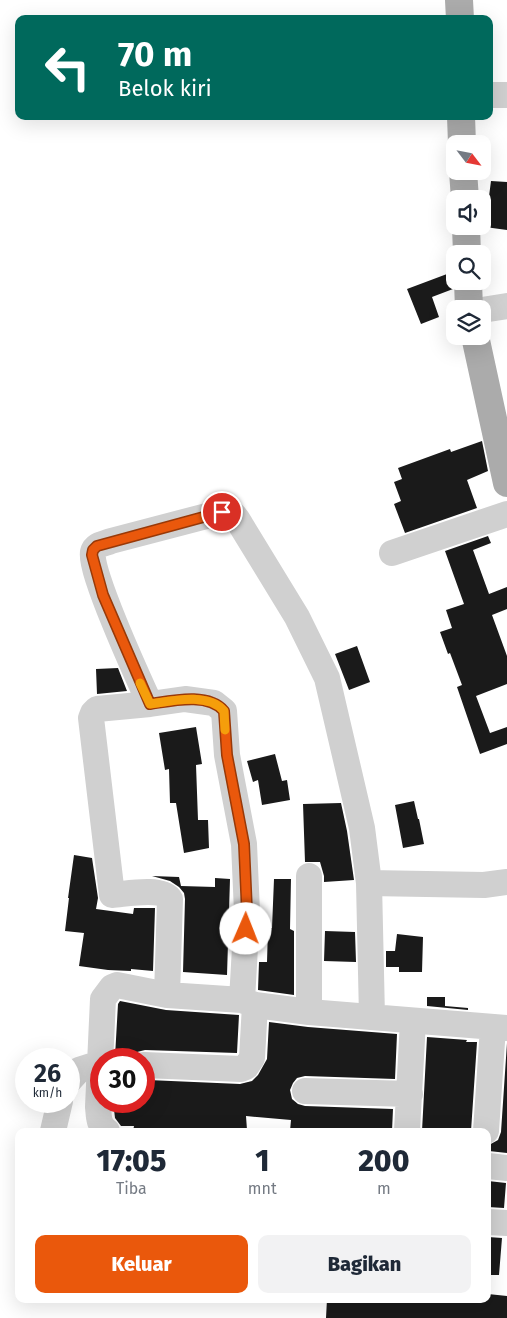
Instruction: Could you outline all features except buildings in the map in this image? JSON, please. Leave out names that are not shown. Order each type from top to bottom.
[{"type":"main road","points":[[459,0],[460,15]]},
{"type":"main road","points":[[461,120],[462,135]]},
{"type":"main road","points":[[477,345],[507,483]]},
{"type":"street","points":[[493,95],[507,95]]},
{"type":"street","points":[[491,309],[507,306]]},
{"type":"street","points":[[150,704],[103,595],[92,559],[93,550],[97,546],[111,541],[222,512],[230,512],[235,515],[297,617],[326,678],[362,828],[369,883],[372,1017]]},
{"type":"street","points":[[392,553],[507,514]]},
{"type":"street","points":[[155,1065],[240,1069],[246,1066],[252,1058],[244,844],[227,755],[224,711],[214,703],[186,698],[150,704],[97,709],[93,713],[92,718],[112,895],[150,892],[164,894],[170,899],[167,995]]},
{"type":"street","points":[[309,876],[309,1012]]},
{"type":"street","points":[[369,883],[484,885],[507,882]]},
{"type":"street","points":[[101,1048],[102,999],[117,985],[167,995],[249,1002],[309,1012],[500,1027],[486,1128]]},
{"type":"street","points":[[407,1128],[413,1021]]},
{"type":"street","points":[[305,1091],[410,1094]]},
{"type":"street","points":[[54,1128],[57,1113]]},
{"type":"street","points":[[99,1113],[99,1121],[103,1128]]},
{"type":"street","points":[[491,1166],[507,1168]]},
{"type":"street","points":[[491,1222],[507,1223]]},
{"type":"slow traffic","points":[[140,683],[150,704],[186,698],[214,703],[224,711],[225,730]]},
{"type":"route","points":[[222,512],[97,546],[93,550],[92,559],[103,595],[150,704],[186,698],[214,703],[224,711],[227,755],[244,844],[246,929]]}]
